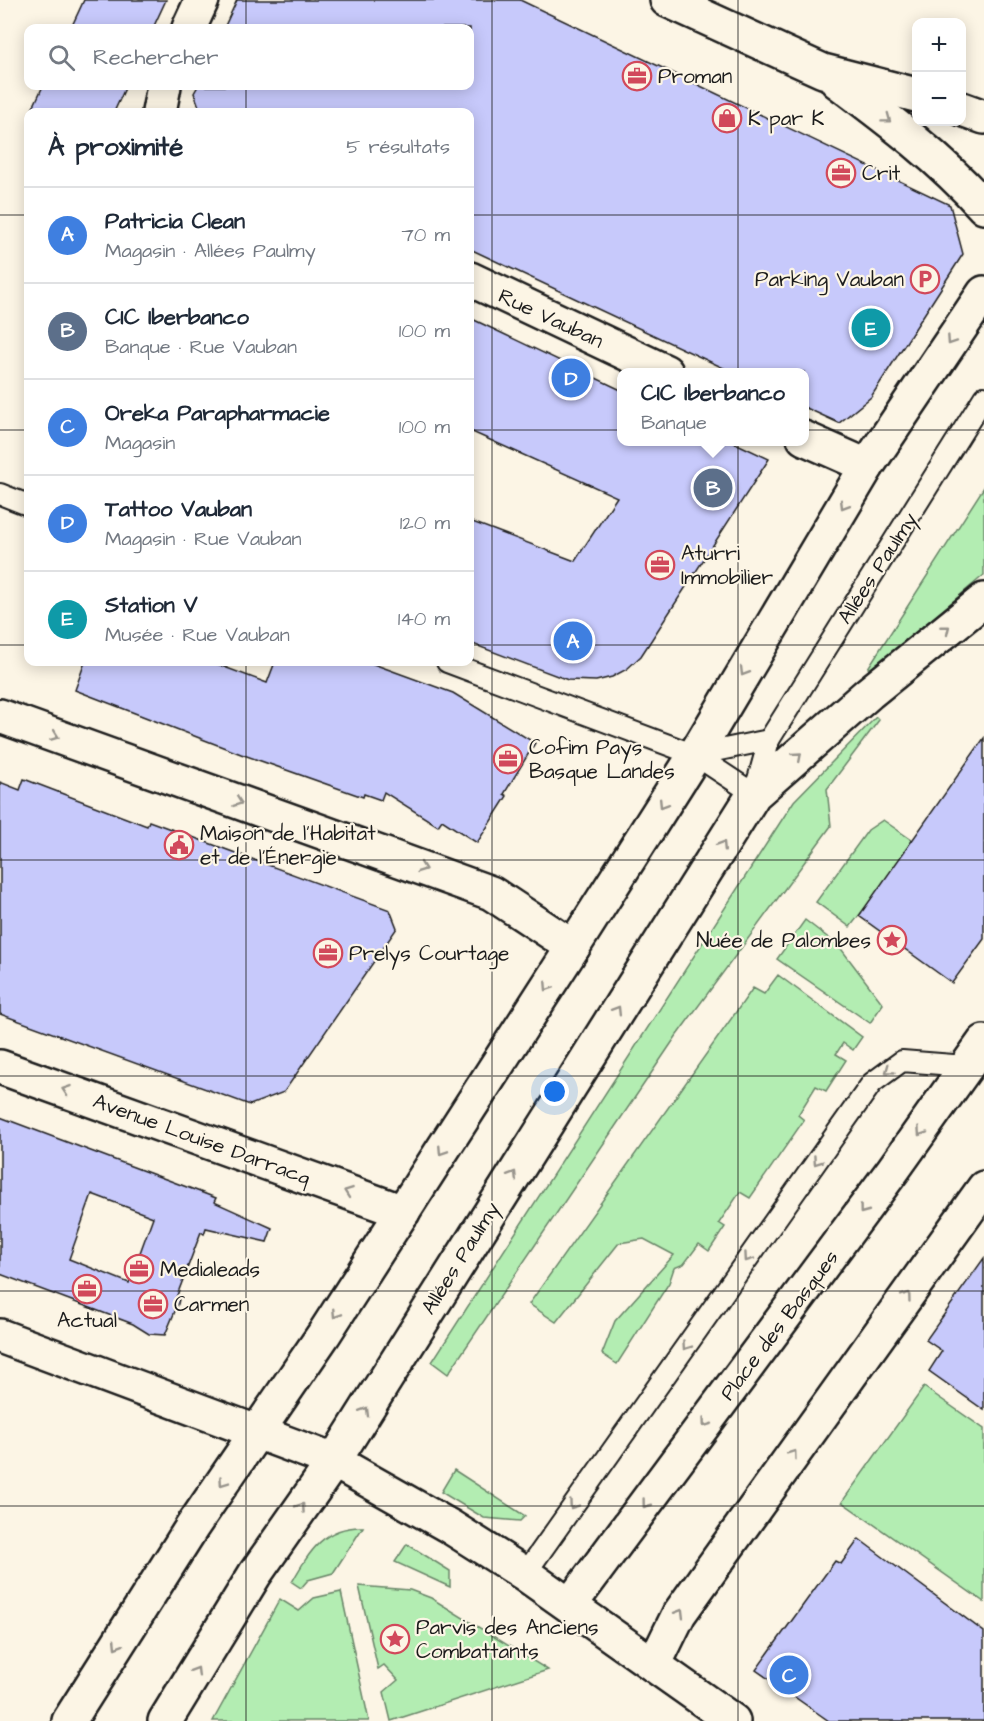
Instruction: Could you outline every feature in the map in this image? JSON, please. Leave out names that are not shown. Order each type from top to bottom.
[{"type":"main road","points":[[191,24],[202,0]]},
{"type":"main road","points":[[667,0],[823,71],[912,94]]},
{"type":"main road","points":[[823,71],[927,149],[959,178],[984,207]]},
{"type":"main road","points":[[160,108],[163,90]]},
{"type":"main road","points":[[966,110],[984,117]]},
{"type":"main road","name":"Rue Vauban","points":[[474,281],[658,368]]},
{"type":"main road","points":[[69,1721],[192,1527],[403,1212],[573,947],[695,755],[867,466],[984,293]]},
{"type":"main road","points":[[809,440],[867,466]]},
{"type":"main road","name":"Allées Paulmy","points":[[165,1721],[255,1574],[334,1461],[754,794],[869,693],[984,600]]},
{"type":"main road","points":[[0,716],[491,893],[573,947]]},
{"type":"main road","name":"Place des Basques","points":[[570,1605],[893,1170],[975,1054]]},
{"type":"main road","name":"Avenue Louise Darracq","points":[[0,1067],[403,1212]]},
{"type":"main road","points":[[654,1665],[679,1614],[984,1188]]},
{"type":"main road","points":[[0,1336],[256,1434],[334,1461],[449,1526],[525,1574],[733,1721]]},
{"type":"lane","name":"Allées Paulmy","points":[[754,794],[769,740],[984,397]]},
{"type":"lane","points":[[0,494],[24,503]]},
{"type":"lane","points":[[458,666],[695,755],[754,794]]},
{"type":"lane","points":[[695,755],[769,740]]},
{"type":"lane","points":[[525,1574],[872,1083],[902,1061],[975,1054]]},
{"type":"green space","points":[[984,487],[984,575],[870,671],[868,668]]},
{"type":"green space","points":[[876,717],[879,720],[827,789],[831,826],[677,1035],[448,1374],[432,1362],[794,801]]},
{"type":"green space","points":[[883,820],[916,843],[850,927],[816,902],[868,830]]},
{"type":"green space","points":[[805,920],[839,946],[883,1004],[870,1023],[777,959]]},
{"type":"green space","points":[[778,975],[862,1037],[853,1050],[843,1043],[836,1054],[846,1060],[826,1091],[816,1086],[798,1115],[804,1120],[750,1198],[740,1192],[719,1223],[725,1227],[709,1251],[699,1244],[684,1264],[674,1268],[669,1283],[617,1364],[602,1354],[615,1321],[674,1255],[644,1239],[619,1243],[556,1322],[529,1304],[753,988],[764,994]]},
{"type":"green space","points":[[924,1387],[984,1429],[984,1602],[842,1502]]},
{"type":"green space","points":[[454,1470],[525,1516],[520,1521],[484,1518],[441,1492]]},
{"type":"green space","points":[[363,1527],[333,1573],[308,1580],[301,1588],[292,1582],[312,1551],[328,1536],[349,1528]]},
{"type":"green space","points":[[407,1544],[450,1571],[450,1587],[395,1562]]},
{"type":"green space","points":[[359,1586],[410,1590],[431,1598],[548,1670],[391,1721],[384,1692],[398,1680],[384,1665],[378,1669]]},
{"type":"green space","points":[[341,1592],[369,1721],[213,1721],[280,1599],[299,1611],[314,1598]]},
{"type":"building","points":[[84,0],[166,0],[155,24],[73,24]]},
{"type":"building","points":[[237,0],[520,0],[950,205],[963,254],[871,397],[839,423],[809,409],[809,368],[723,368],[474,251],[474,108],[200,108],[194,93],[196,90],[474,90],[474,24],[226,24]]},
{"type":"building","points":[[41,90],[124,90],[116,108],[33,108]]},
{"type":"building","points":[[474,320],[617,388],[617,446],[742,446],[769,459],[641,656],[627,669],[612,677],[596,681],[568,680],[474,645],[474,523],[575,561],[617,497],[474,433]]},
{"type":"building","points":[[84,666],[222,666],[267,683],[273,666],[379,666],[453,693],[535,743],[504,794],[507,796],[477,843],[442,820],[438,826],[384,792],[381,800],[364,794],[363,797],[241,754],[75,690]]},
{"type":"building","points":[[984,738],[984,939],[952,983],[859,916]]},
{"type":"building","points":[[24,779],[147,826],[149,821],[390,910],[397,928],[284,1092],[250,1105],[0,1014],[0,782],[20,790]]},
{"type":"building","points":[[0,1117],[216,1198],[214,1202],[272,1228],[267,1242],[206,1228],[204,1234],[201,1232],[176,1298],[179,1299],[178,1304],[165,1335],[149,1334],[133,1324],[0,1274]],"holes":[[[92,1194],[153,1217],[129,1283],[69,1259]]]},
{"type":"building","points":[[984,1258],[984,1410],[929,1371],[942,1351],[926,1340]]},
{"type":"building","points":[[859,1539],[984,1632],[984,1721],[829,1721],[756,1670],[835,1561],[841,1564]]},
{"type":"place","name":"Proman","points":[[637,76]]},
{"type":"place","name":"K par K","points":[[727,118]]},
{"type":"place","name":"Crit","points":[[841,173]]},
{"type":"place","name":"Parking Vauban","points":[[925,279]]},
{"type":"place","name":"Station V","points":[[871,328]]},
{"type":"place","name":"Tattoo Vauban","points":[[571,378]]},
{"type":"place","name":"CIC Iberbanco","points":[[713,488]]},
{"type":"place","name":"Aturri Immobilier","points":[[660,565]]},
{"type":"place","name":"Patricia Clean","points":[[573,641]]},
{"type":"place","name":"Cofim Pays Basque Landes","points":[[508,759]]},
{"type":"place","name":"Maison de l'Habitat et de l'Énergie","points":[[179,845]]},
{"type":"place","name":"Nuée de Palombes","points":[[892,940]]},
{"type":"place","name":"Prelys Courtage","points":[[328,953]]},
{"type":"place","name":"Medialeads","points":[[139,1269]]},
{"type":"place","name":"Actual","points":[[87,1289]]},
{"type":"place","name":"Carmen","points":[[153,1304]]},
{"type":"place","name":"Parvis des Anciens Combattants","points":[[395,1639]]},
{"type":"place","name":"Oreka Parapharmacie","points":[[789,1675]]}]
